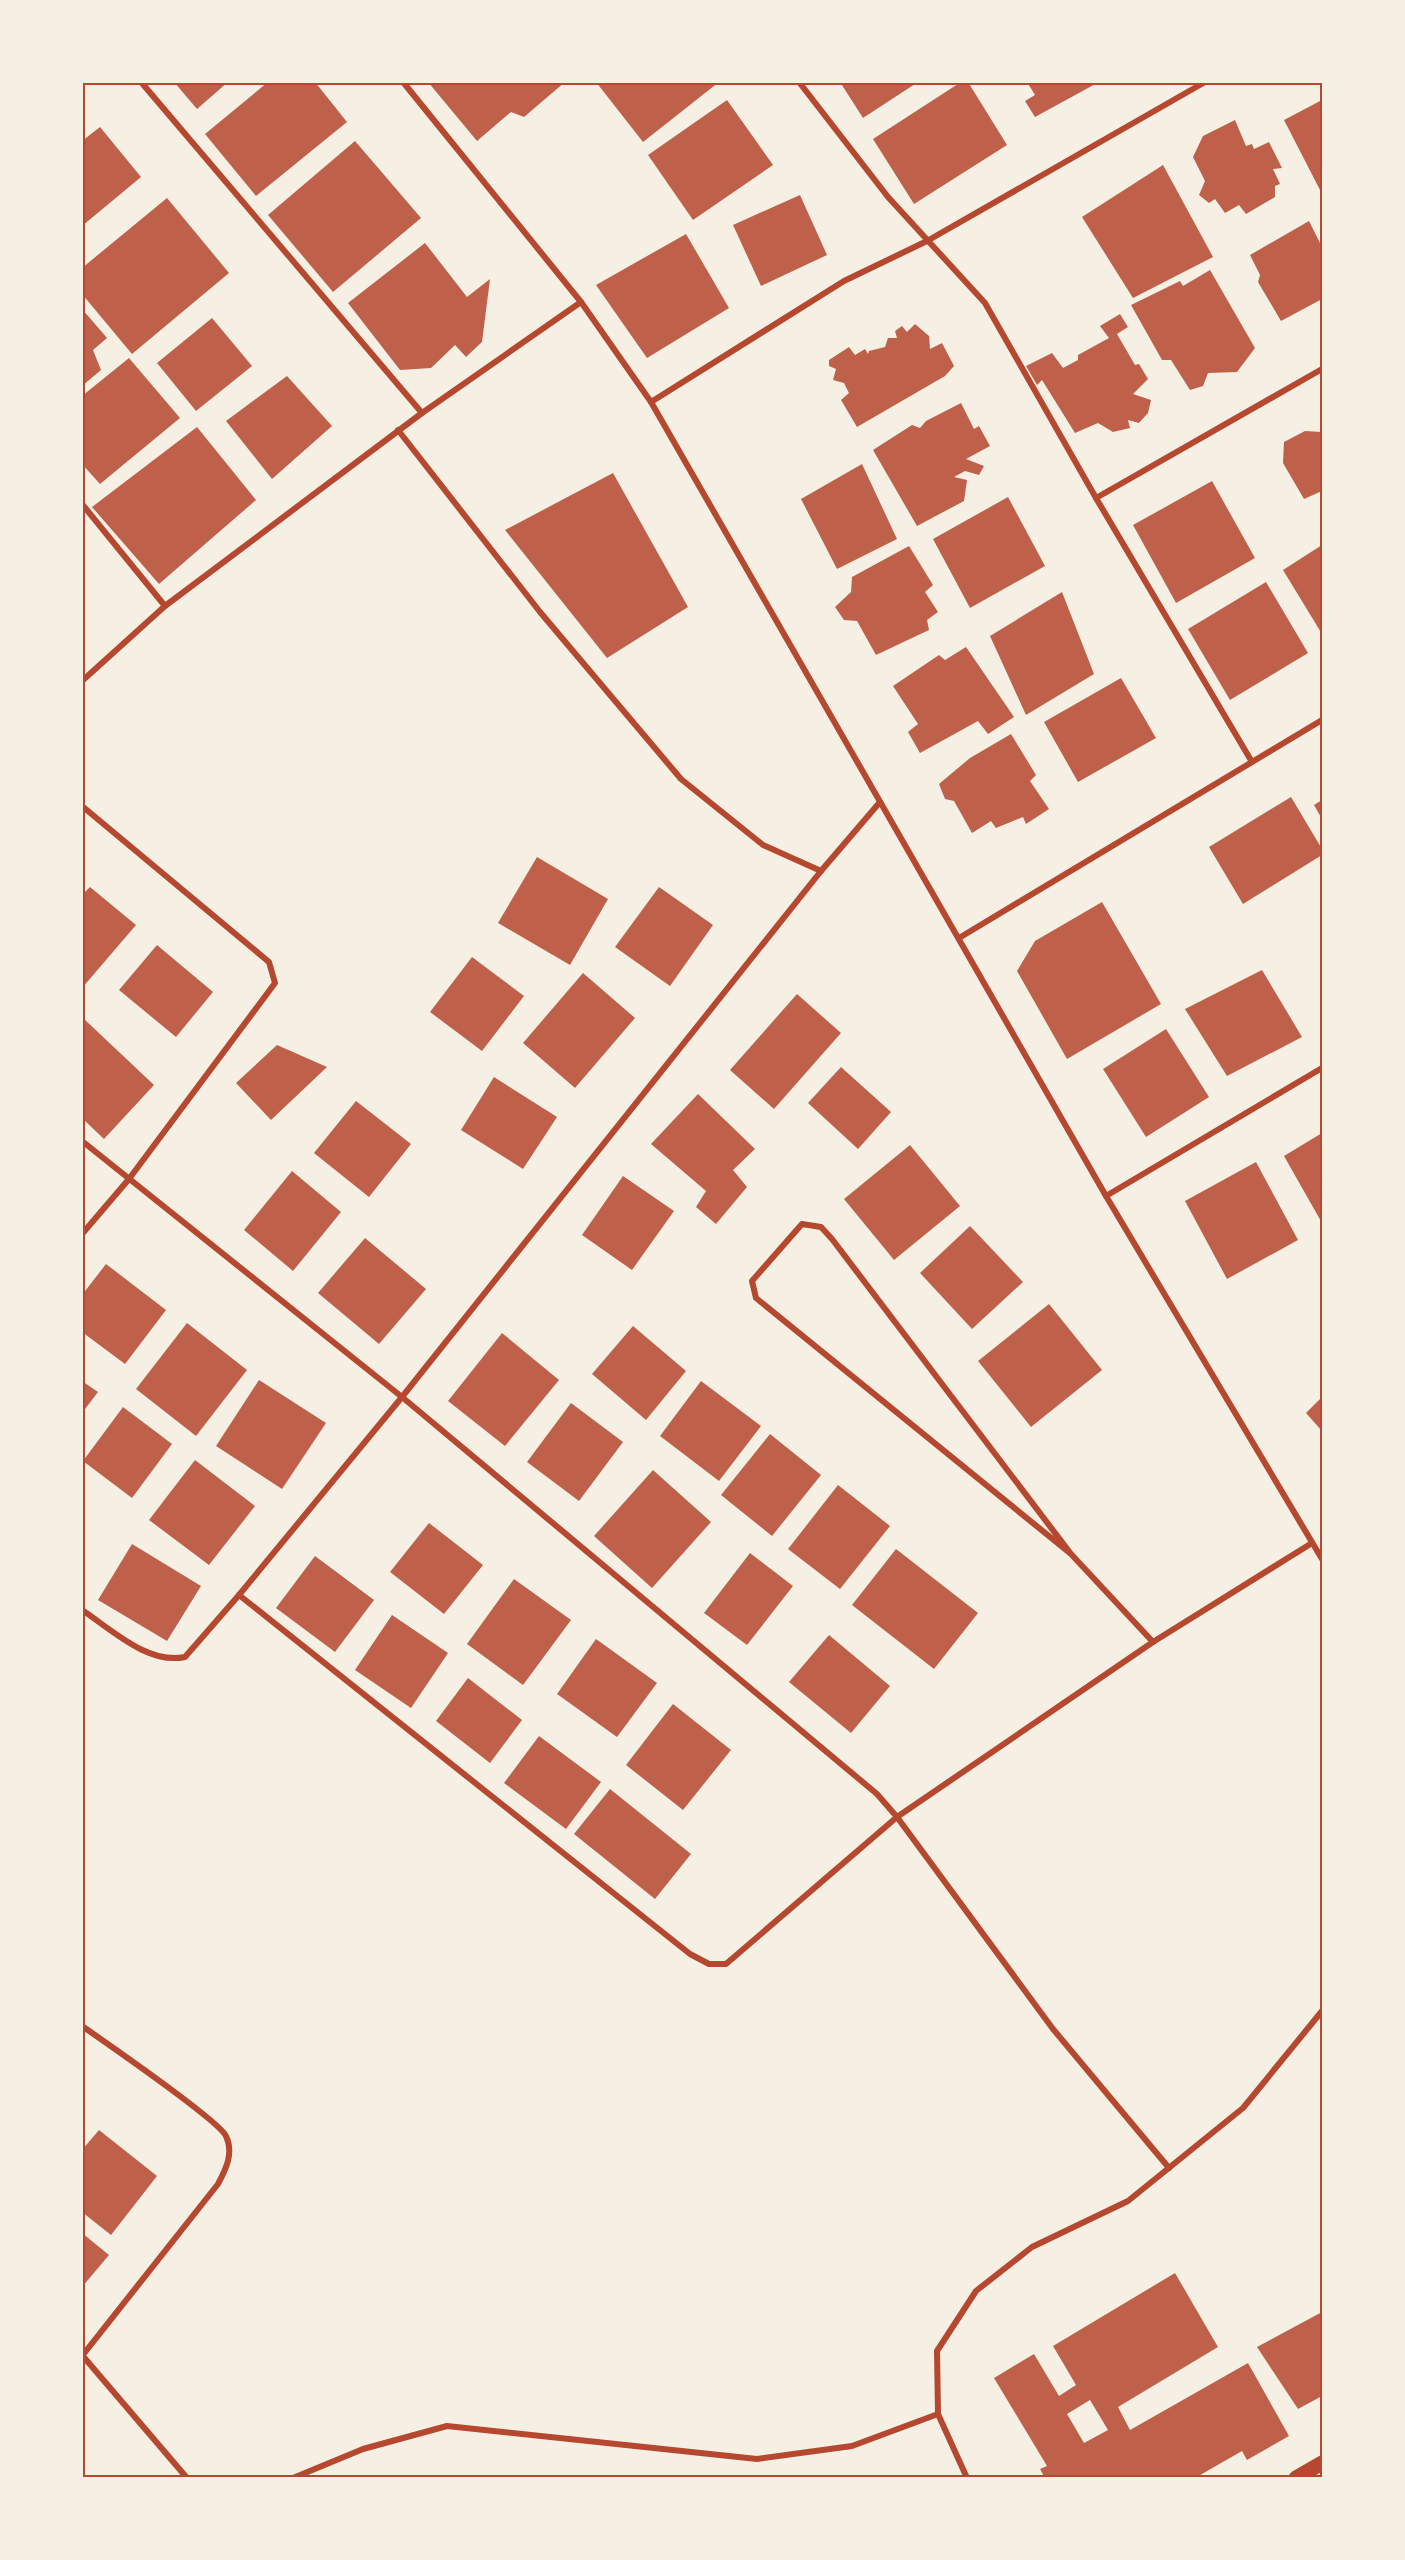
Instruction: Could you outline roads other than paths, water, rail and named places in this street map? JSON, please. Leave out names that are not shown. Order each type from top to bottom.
[{"type":"main road","points":[[1296,2478],[1323,2463]]},
{"type":"street","points":[[141,82],[422,413]]},
{"type":"street","points":[[403,82],[581,302],[651,402],[1106,1196],[1323,1558]]},
{"type":"street","points":[[799,82],[888,197],[986,303],[1096,498],[1252,762]]},
{"type":"street","points":[[651,402],[844,281],[927,241],[1204,83]]},
{"type":"street","points":[[82,681],[165,606],[398,430],[581,302]]},
{"type":"street","points":[[1096,498],[1323,369]]},
{"type":"street","points":[[398,430],[540,612],[681,779],[763,845],[821,872]]},
{"type":"street","points":[[82,504],[165,606]]},
{"type":"street","points":[[958,938],[1323,720]]},
{"type":"street","points":[[82,1610],[145,1651],[163,1658],[184,1657],[239,1595],[402,1397],[821,872],[880,802]]},
{"type":"street","points":[[82,806],[269,963],[275,983],[129,1179],[82,1234]]},
{"type":"street","points":[[1106,1196],[1323,1068]]},
{"type":"street","points":[[82,1141],[402,1397],[877,1794],[897,1817],[1053,2029],[1169,2168]]},
{"type":"street","points":[[1071,1554],[756,1298],[752,1281],[802,1224],[821,1227],[832,1239],[1071,1554],[1153,1642]]},
{"type":"street","points":[[239,1595],[690,1954],[709,1964],[726,1964],[897,1817],[1153,1642],[1312,1543]]},
{"type":"street","points":[[967,2478],[938,2414],[937,2351],[975,2291],[1032,2247],[1128,2201],[1243,2108],[1323,2011]]},
{"type":"street","points":[[82,2026],[226,2134],[230,2152],[227,2166],[218,2184],[83,2355],[187,2478]]},
{"type":"street","points":[[293,2478],[363,2449],[447,2426],[757,2459],[852,2446],[938,2414]]}]
